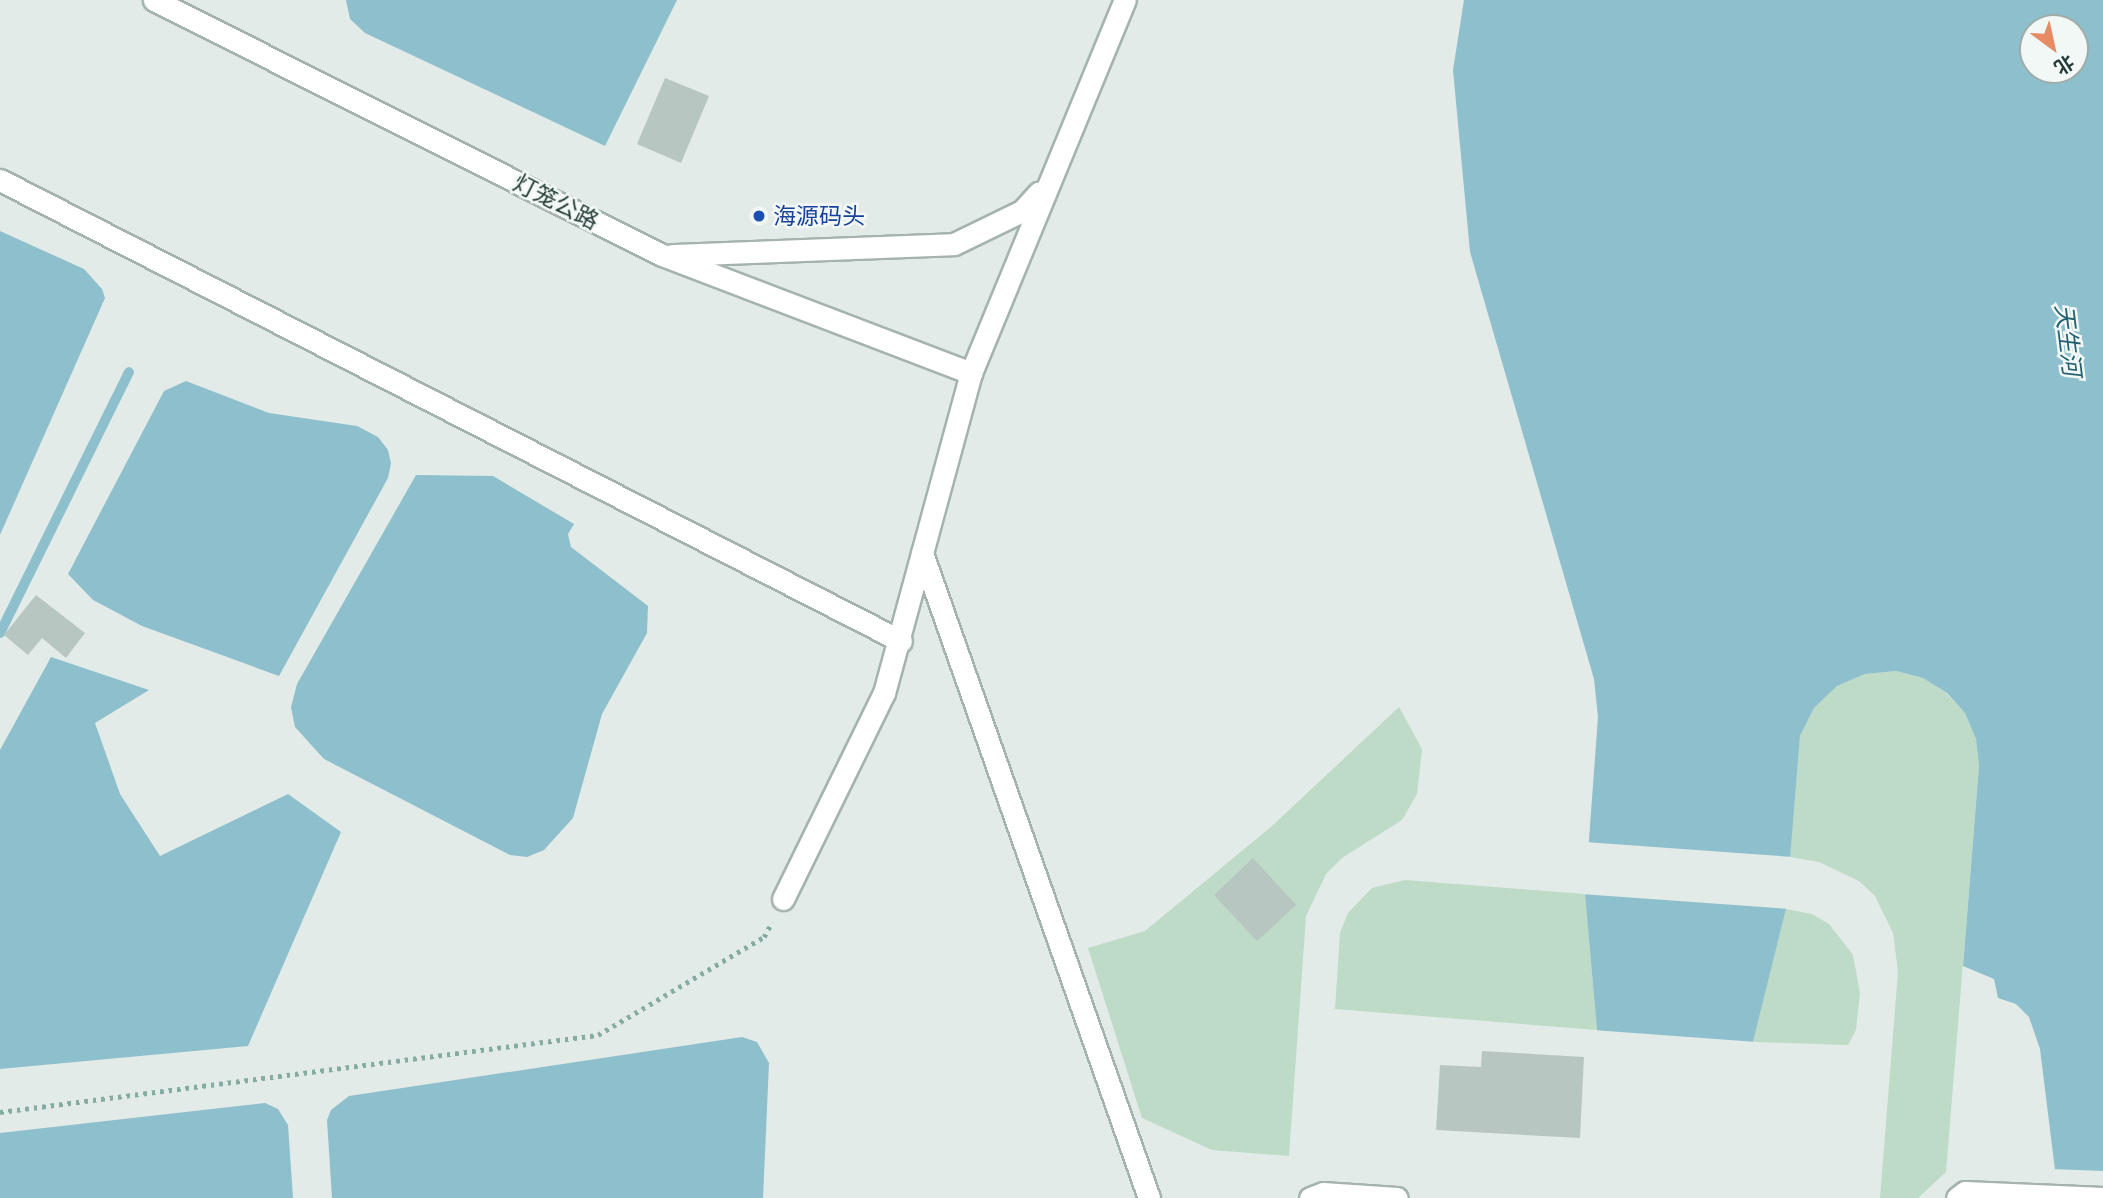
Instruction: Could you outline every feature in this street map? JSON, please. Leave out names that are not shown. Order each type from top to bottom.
[{"type":"street","name":"灯笼公路","points":[[154,0],[662,256],[971,373]]},
{"type":"street","points":[[783,899],[884,693],[901,641],[971,373],[1125,0]]},
{"type":"street","points":[[0,180],[901,641]]},
{"type":"street","points":[[662,256],[954,244],[1021,211],[1050,180]]},
{"type":"street","points":[[922,553],[1149,1198]]},
{"type":"street","points":[[1957,1198],[1965,1192],[2103,1198]]},
{"type":"street","points":[[1310,1198],[1324,1193],[1397,1198]]},
{"type":"path","points":[[0,1112],[598,1035],[764,937],[783,899]]},
{"type":"green space","points":[[1896,671],[1923,678],[1945,692],[1965,713],[1976,739],[1979,766],[1946,1172],[1918,1198],[1880,1198],[1898,972],[1893,933],[1875,896],[1859,881],[1819,862],[1790,857],[1800,736],[1814,708],[1837,686],[1865,674]]},
{"type":"green space","points":[[1399,707],[1422,749],[1417,794],[1402,820],[1342,858],[1326,874],[1306,916],[1289,1156],[1212,1150],[1142,1118],[1088,948],[1145,931],[1272,826]]},
{"type":"green space","points":[[1405,880],[1585,894],[1597,1030],[1335,1009],[1340,933],[1348,913],[1372,888]]},
{"type":"green space","points":[[1786,909],[1812,914],[1829,924],[1853,955],[1860,993],[1856,1030],[1848,1045],[1753,1042]]},
{"type":"water","points":[[346,0],[677,0],[605,146],[365,33],[350,19]]},
{"type":"water","name":"天生河","points":[[1464,0],[2103,0],[2103,1198],[2055,1170],[2040,1049],[2029,1017],[2016,1004],[1998,998],[1994,979],[1963,966],[1979,766],[1976,739],[1965,713],[1947,693],[1923,678],[1896,671],[1865,674],[1837,686],[1814,708],[1800,736],[1786,909],[1753,1042],[1743,1198],[1597,1030],[1585,894],[1598,717],[1594,679],[1470,252],[1453,70]]},
{"type":"water","points":[[0,231],[84,269],[102,289],[105,298],[0,535]]},
{"type":"water","points":[[186,381],[269,413],[357,426],[378,437],[388,450],[391,463],[388,478],[279,676],[142,626],[93,600],[68,574],[164,391]]},
{"type":"water","points":[[416,475],[493,476],[574,524],[568,534],[571,547],[648,606],[647,633],[602,714],[573,818],[544,850],[527,857],[510,855],[324,759],[295,727],[291,707],[297,684]]},
{"type":"water","points":[[51,657],[149,690],[95,723],[120,794],[160,856],[288,794],[341,832],[248,1046],[0,1069],[0,750]]},
{"type":"water","points":[[742,1037],[757,1042],[769,1063],[763,1198],[332,1198],[327,1120],[331,1110],[349,1096]]},
{"type":"water","points":[[265,1103],[278,1109],[288,1125],[293,1198],[0,1198],[0,1133]]},
{"type":"pier","points":[[1585,842],[1793,857],[1790,909],[1581,894]]},
{"type":"pier","points":[[1593,1030],[1757,1042],[1746,1198],[1581,1198]]},
{"type":"pier","points":[[2051,1169],[2103,1171],[2103,1198],[2049,1198]]},
{"type":"building","points":[[665,78],[709,96],[681,163],[637,144]]},
{"type":"building","points":[[36,595],[85,633],[66,658],[42,638],[28,655],[4,635]]},
{"type":"building","points":[[1253,858],[1296,905],[1257,941],[1214,895]]},
{"type":"building","points":[[1482,1051],[1584,1057],[1580,1138],[1436,1130],[1440,1065],[1481,1067]]},
{"type":"waterway","points":[[0,633],[129,372]]},
{"type":"place","name":"海源码头","points":[[759,216]]}]
